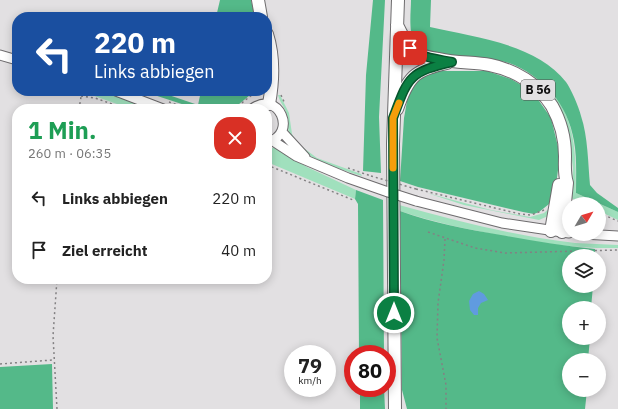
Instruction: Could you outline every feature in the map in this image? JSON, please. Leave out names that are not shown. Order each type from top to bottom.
[{"type":"highway","points":[[258,0],[260,12]]},
{"type":"highway","name":"B 56","points":[[395,409],[393,118],[398,0]]},
{"type":"highway","name":"B 56","points":[[397,24],[410,48],[417,54],[452,62],[489,65],[510,70],[533,84],[552,106],[561,126],[564,141],[564,175],[567,183],[567,197]]},
{"type":"highway","name":"B 56","points":[[393,118],[409,81],[419,72],[429,67],[452,62]]},
{"type":"highway","points":[[269,104],[270,96]]},
{"type":"highway","name":"B 56","points":[[561,232],[560,180],[564,175]]},
{"type":"main road","points":[[0,55],[12,59]]},
{"type":"main road","points":[[129,96],[150,104]]},
{"type":"main road","points":[[272,106],[277,108],[282,114],[284,122],[282,132],[272,140]]},
{"type":"main road","points":[[282,132],[310,162]]},
{"type":"main road","points":[[272,142],[296,156],[348,178],[416,201],[494,222],[561,232]]},
{"type":"main road","points":[[606,235],[618,236]]},
{"type":"path","points":[[272,91],[281,93],[287,107]]},
{"type":"path","points":[[80,104],[81,96],[95,98],[112,104]]},
{"type":"path","points":[[240,104],[251,96]]},
{"type":"path","points":[[343,166],[416,189],[520,214],[531,215],[539,213],[545,209]]},
{"type":"path","points":[[272,167],[353,200]]},
{"type":"path","points":[[606,216],[618,221]]},
{"type":"path","points":[[428,232],[475,248],[504,253],[618,250]]},
{"type":"path","points":[[445,239],[444,260],[438,303],[437,338],[446,385],[446,409]]},
{"type":"path","points":[[56,409],[53,360],[57,284]]},
{"type":"path","points":[[0,364],[53,360]]},
{"type":"green space","points":[[220,0],[251,0],[254,12],[217,12]]},
{"type":"green space","points":[[373,0],[385,0],[379,117],[381,173],[363,171],[366,75]]},
{"type":"green space","points":[[411,0],[431,0],[430,27],[504,44],[539,59],[554,69],[566,82],[575,98],[580,112],[586,141],[590,185],[603,197],[585,197],[576,193],[576,154],[571,128],[560,103],[543,84],[533,75],[509,63],[494,60],[424,53],[418,49],[414,43],[410,21]]},
{"type":"green space","points":[[432,71],[487,71],[511,79],[528,89],[537,98],[551,118],[560,155],[554,200],[539,212],[534,214],[418,187],[400,181],[404,118],[407,101],[417,80]]},
{"type":"green space","points":[[526,71],[542,83],[563,109],[573,139],[576,193],[585,197],[571,197],[573,168],[570,146],[555,100],[541,84]]},
{"type":"green space","points":[[278,95],[280,95],[289,113],[292,134],[297,143],[317,158],[361,174],[362,176],[331,166],[300,149],[293,141],[289,133],[287,115]]},
{"type":"green space","points":[[94,96],[114,96],[138,104],[117,104]]},
{"type":"green space","points":[[157,96],[172,96],[195,104],[182,104]]},
{"type":"green space","points":[[200,96],[249,96],[239,104],[198,104]]},
{"type":"green space","points":[[272,148],[276,148],[307,167],[356,190],[355,199],[272,164]]},
{"type":"green space","points":[[356,190],[383,200],[384,345],[359,345],[358,204],[355,199]]},
{"type":"green space","points":[[427,193],[491,210],[530,217],[544,213],[553,205],[548,216],[539,220],[464,205]]},
{"type":"green space","points":[[606,199],[618,208],[618,212],[606,207]]},
{"type":"green space","points":[[399,205],[508,232],[575,243],[618,245],[618,248],[589,248],[560,245],[490,233],[426,219],[400,211]]},
{"type":"green space","points":[[606,207],[618,212],[618,220],[606,214]]},
{"type":"green space","points":[[400,211],[462,228],[536,241],[595,249],[562,249],[562,293],[592,293],[592,301],[562,301],[562,345],[589,345],[589,353],[562,353],[562,397],[586,397],[585,409],[407,409],[402,390]]},
{"type":"green space","points":[[52,364],[53,409],[0,409],[0,367]]},
{"type":"green space","points":[[360,397],[384,397],[385,409],[360,409]]},
{"type":"water","points":[[479,291],[484,294],[488,300],[481,303],[478,308],[478,315],[474,315],[470,310],[469,301],[473,294]]},
{"type":"slow traffic","points":[[393,168],[393,118],[399,103]]},
{"type":"route","points":[[394,313],[393,118],[409,81],[419,72],[429,67],[452,62],[417,54],[410,48]]}]
